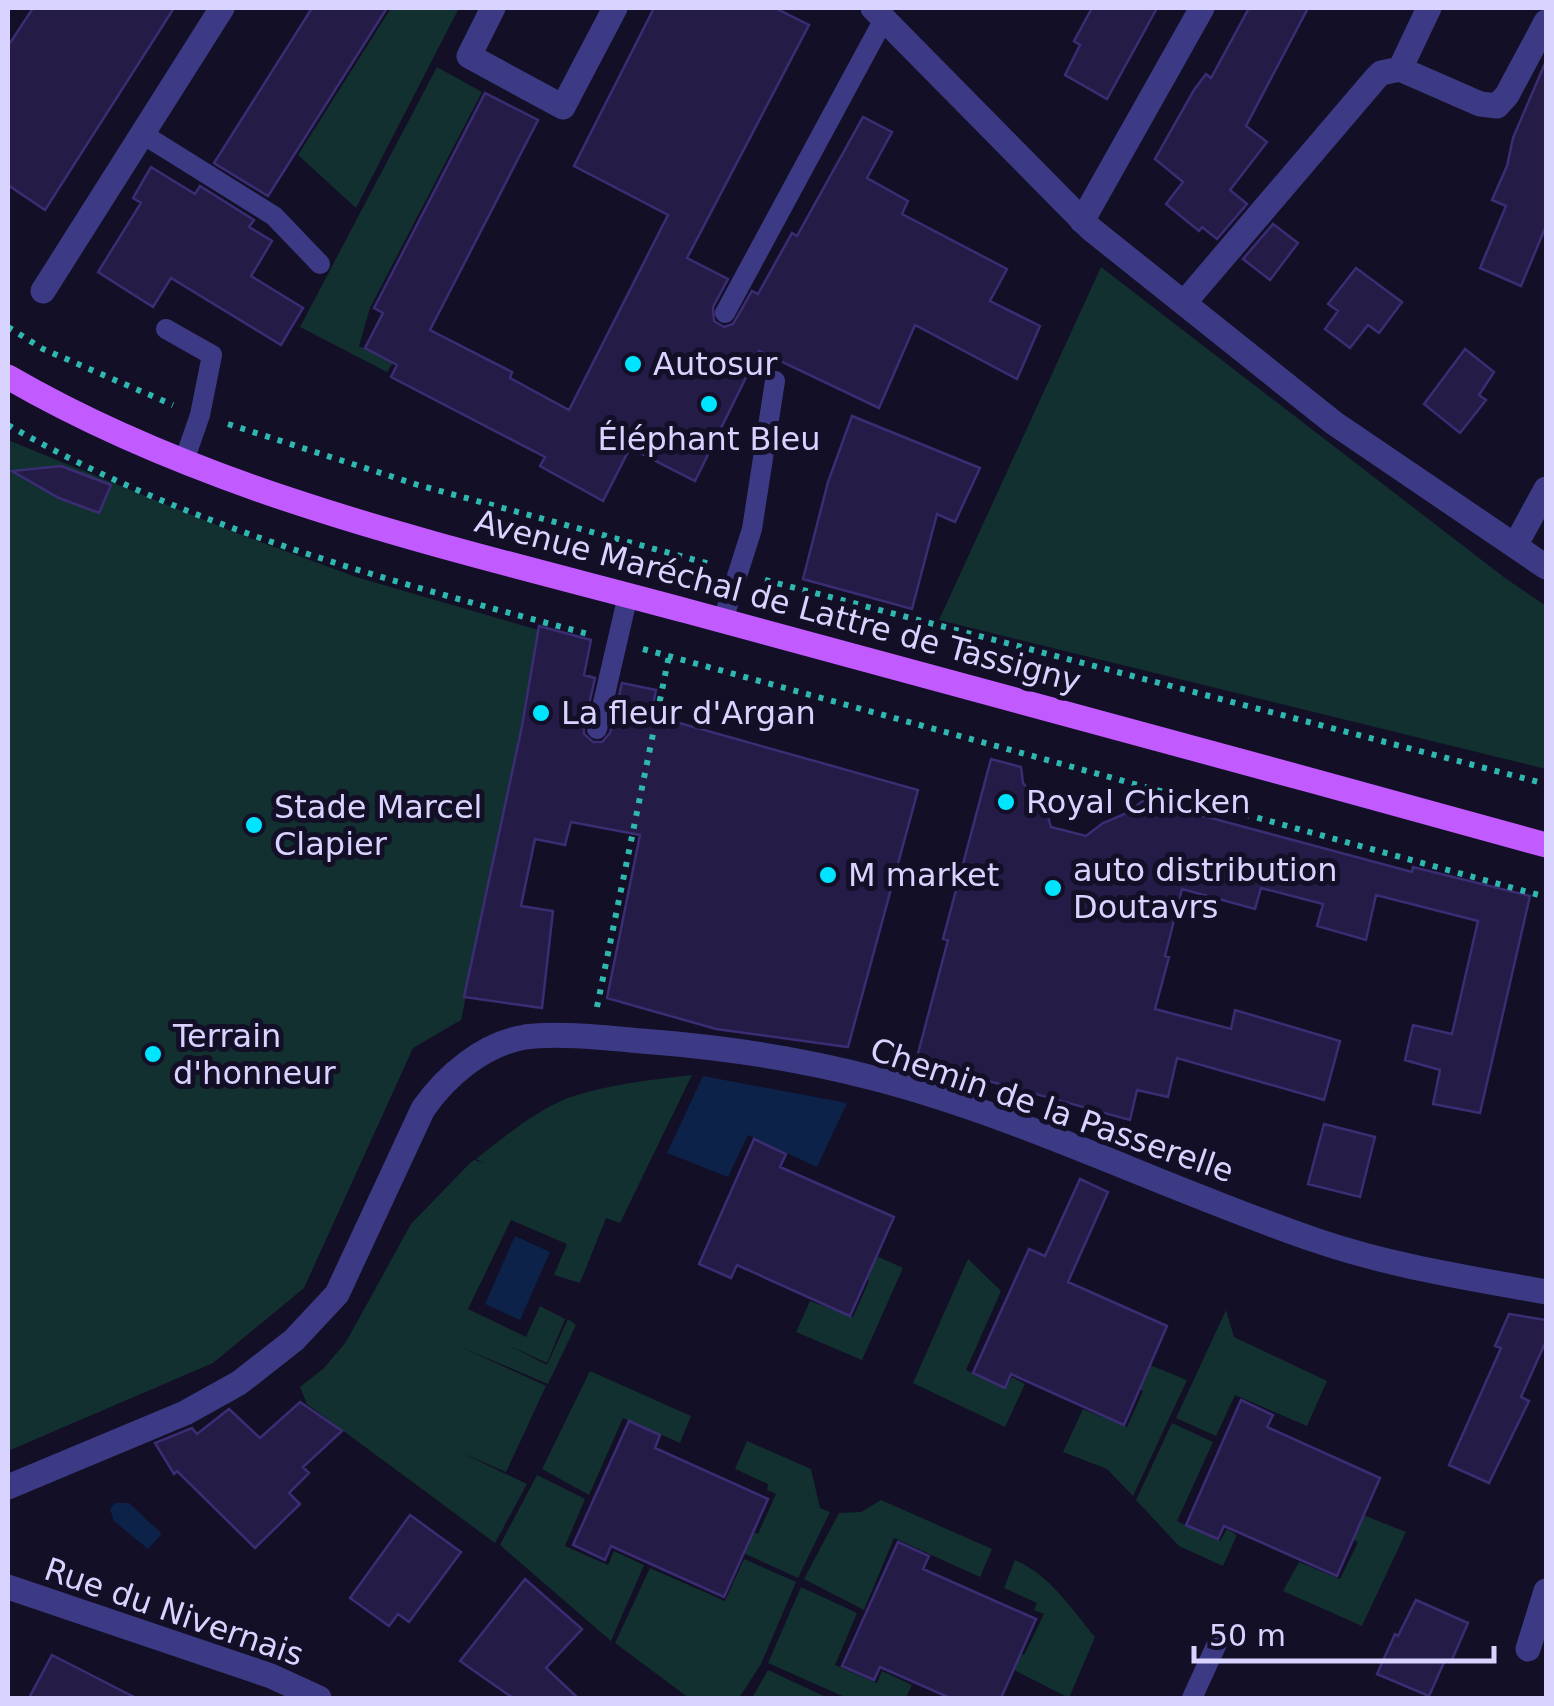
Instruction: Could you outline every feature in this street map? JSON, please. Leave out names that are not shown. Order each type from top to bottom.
[{"type":"main road","name":"Avenue Maréchal de Lattre de Tassigny","points":[[8,377],[102,426],[184,461],[381,526],[1546,845]]},
{"type":"street","points":[[43,291],[222,8]]},
{"type":"street","points":[[494,8],[469,56],[563,107],[615,8]]},
{"type":"street","points":[[1082,221],[1202,8]]},
{"type":"street","points":[[1184,304],[1388,73],[1428,8]]},
{"type":"street","points":[[878,13],[1082,221],[1334,423],[1546,566]]},
{"type":"street","points":[[1388,73],[1480,104],[1497,106],[1507,95],[1546,22]]},
{"type":"street","points":[[1516,546],[1546,489]]},
{"type":"street","name":"Chemin de la Passerelle","points":[[8,1486],[185,1413],[253,1372],[294,1340],[337,1294],[422,1109],[440,1085],[465,1064],[524,1037],[688,1045],[877,1079],[1020,1128],[1318,1242],[1392,1262],[1546,1292]]},
{"type":"street","name":"Rue du Nivernais","points":[[8,1587],[271,1676],[319,1698]]},
{"type":"street","points":[[1528,1649],[1546,1591]]},
{"type":"lane","points":[[724,313],[878,13]]},
{"type":"lane","points":[[141,134],[274,216],[320,264]]},
{"type":"lane","points":[[166,330],[212,356],[203,403],[184,461]]},
{"type":"lane","points":[[722,620],[752,530],[775,381]]},
{"type":"lane","points":[[597,729],[628,595]]},
{"type":"lane","points":[[1192,1698],[1221,1634]]},
{"type":"path","points":[[8,424],[56,452],[243,531],[481,608],[1546,897]]},
{"type":"path","points":[[591,1038],[669,656]]},
{"type":"green space","points":[[391,8],[459,8],[356,208],[298,155]]},
{"type":"green space","points":[[437,67],[482,92],[370,308],[359,346],[393,363],[387,372],[300,327]]},
{"type":"green space","points":[[1101,267],[1546,606],[1546,769],[939,620]]},
{"type":"green space","name":"Stade Marcel Clapier","points":[[8,440],[236,533],[356,577],[542,631],[461,1020],[413,1048],[304,1288],[213,1363],[8,1451]]},
{"type":"green space","points":[[692,1075],[620,1223],[606,1218],[580,1283],[554,1275],[567,1244],[511,1220],[468,1309],[526,1337],[540,1306],[565,1319],[547,1363],[508,1345],[547,1365],[568,1319],[576,1325],[548,1384],[461,1347],[546,1386],[506,1472],[462,1453],[527,1484],[495,1543],[307,1404],[300,1387],[324,1368],[346,1342],[411,1224],[470,1163],[484,1163],[476,1159],[532,1117],[568,1098],[614,1086]]},
{"type":"green space","points":[[870,1253],[903,1268],[862,1360],[796,1332],[810,1301],[853,1317],[869,1281],[859,1277]]},
{"type":"green space","points":[[968,1259],[1001,1291],[966,1370],[1005,1389],[1012,1377],[1025,1384],[1005,1427],[913,1383]]},
{"type":"green space","points":[[1226,1310],[1234,1337],[1327,1381],[1307,1426],[1235,1395],[1216,1436],[1176,1418]]},
{"type":"green space","points":[[1145,1363],[1187,1380],[1133,1496],[1107,1469],[1063,1452],[1083,1409],[1127,1427],[1143,1391],[1134,1386]]},
{"type":"green space","points":[[590,1371],[691,1416],[680,1443],[623,1418],[589,1495],[542,1469]]},
{"type":"green space","points":[[1172,1423],[1213,1442],[1177,1521],[1220,1541],[1227,1529],[1237,1535],[1223,1566],[1179,1546],[1136,1500]]},
{"type":"green space","points":[[747,1441],[811,1469],[820,1508],[830,1512],[798,1578],[737,1550],[747,1530],[758,1534],[776,1494],[767,1490],[768,1484],[735,1469]]},
{"type":"green space","points":[[537,1475],[585,1499],[565,1546],[608,1565],[614,1551],[644,1565],[611,1641],[500,1545]]},
{"type":"green space","points":[[881,1500],[992,1549],[980,1577],[894,1538],[864,1610],[804,1579],[839,1513],[861,1512]]},
{"type":"green space","points":[[1358,1513],[1406,1532],[1362,1626],[1283,1591],[1299,1562],[1340,1579],[1358,1542],[1347,1537]]},
{"type":"green space","points":[[744,1559],[796,1582],[761,1664],[739,1698],[689,1698],[615,1643],[650,1568],[725,1601]]},
{"type":"green space","points":[[1015,1560],[1049,1583],[1095,1637],[1069,1698],[1010,1668],[1017,1652],[1024,1655],[1044,1614],[1034,1610],[1037,1603],[1004,1588]]},
{"type":"green space","points":[[801,1587],[857,1613],[835,1665],[877,1683],[882,1671],[912,1685],[906,1698],[847,1698],[768,1663]]},
{"type":"green space","points":[[768,1670],[828,1698],[752,1698]]},
{"type":"water","points":[[703,1076],[847,1103],[817,1167],[748,1135],[728,1177],[667,1153]]},
{"type":"water","points":[[515,1236],[550,1252],[520,1320],[485,1304]]},
{"type":"water","points":[[115,1503],[129,1503],[160,1532],[148,1549],[114,1521],[110,1509]]},
{"type":"building","points":[[33,8],[174,8],[45,210],[8,185],[8,46]]},
{"type":"building","points":[[312,8],[387,8],[268,196],[214,163]]},
{"type":"building","points":[[654,8],[775,8],[809,25],[687,258],[728,279],[713,307],[714,321],[724,327],[733,324],[752,291],[758,294],[792,233],[797,236],[863,117],[892,132],[867,178],[908,201],[902,214],[1007,269],[990,301],[1040,326],[1017,379],[915,325],[879,408],[759,351],[695,481],[630,448],[603,501],[540,466],[545,457],[391,377],[397,365],[365,348],[383,313],[374,308],[485,93],[538,120],[430,330],[512,372],[510,378],[569,410],[668,215],[574,166]]},
{"type":"building","points":[[1092,8],[1157,8],[1107,99],[1065,75],[1080,45],[1074,41]]},
{"type":"building","points":[[1249,8],[1308,8],[1246,126],[1267,142],[1230,190],[1247,204],[1217,239],[1202,227],[1199,231],[1166,204],[1183,182],[1155,159],[1194,90],[1206,74],[1211,78]]},
{"type":"building","points":[[1546,61],[1546,226],[1521,286],[1480,268],[1506,206],[1492,200]]},
{"type":"building","points":[[151,167],[195,194],[200,186],[254,220],[249,227],[272,241],[251,276],[303,308],[281,345],[171,278],[153,307],[98,272],[141,203],[133,198]]},
{"type":"building","points":[[1273,224],[1298,243],[1270,280],[1243,259]]},
{"type":"building","points":[[1356,268],[1402,302],[1379,333],[1368,325],[1350,348],[1325,329],[1338,311],[1328,304]]},
{"type":"building","points":[[1465,349],[1494,372],[1479,395],[1486,400],[1460,433],[1424,404]]},
{"type":"building","points":[[852,416],[980,468],[955,522],[937,514],[912,609],[803,579],[828,482]]},
{"type":"building","points":[[61,466],[111,485],[99,513],[59,498],[12,471]]},
{"type":"building","points":[[539,626],[591,640],[584,675],[595,678],[584,734],[593,742],[602,742],[610,733],[622,683],[656,690],[651,715],[918,790],[848,1047],[716,1029],[607,998],[640,835],[571,822],[565,845],[535,839],[521,906],[553,911],[542,1008],[464,997],[522,726]]},
{"type":"building","points":[[991,759],[1021,767],[1023,783],[1046,810],[1051,827],[1086,836],[1144,800],[1412,872],[1413,867],[1530,896],[1480,1113],[1433,1104],[1440,1070],[1405,1060],[1413,1025],[1452,1034],[1478,921],[1376,895],[1366,940],[1317,926],[1323,904],[1261,888],[1255,909],[1182,889],[1165,956],[1169,957],[1155,1009],[1231,1029],[1235,1010],[1340,1041],[1324,1100],[1177,1058],[1168,1097],[1137,1090],[1130,1120],[916,1061],[948,940],[943,939]]},
{"type":"building","points":[[1324,1124],[1375,1137],[1360,1197],[1308,1184]]},
{"type":"building","points":[[754,1139],[786,1154],[780,1167],[894,1217],[850,1316],[737,1265],[731,1278],[699,1264]]},
{"type":"building","points":[[1080,1179],[1108,1192],[1068,1282],[1167,1326],[1124,1425],[1011,1374],[1005,1388],[973,1373],[1029,1249],[1045,1256]]},
{"type":"building","points":[[1509,1314],[1546,1320],[1546,1341],[1521,1397],[1529,1401],[1489,1483],[1449,1465],[1501,1348],[1495,1346]]},
{"type":"building","points":[[1241,1400],[1273,1415],[1267,1427],[1380,1478],[1337,1576],[1224,1526],[1218,1539],[1186,1525]]},
{"type":"building","points":[[300,1402],[342,1431],[303,1467],[309,1473],[289,1493],[300,1504],[255,1548],[177,1471],[174,1474],[155,1443],[192,1428],[197,1434],[229,1409],[260,1438]]},
{"type":"building","points":[[629,1421],[660,1435],[655,1448],[768,1499],[724,1597],[611,1546],[605,1560],[573,1545]]},
{"type":"building","points":[[410,1515],[461,1552],[409,1622],[398,1614],[389,1626],[350,1598]]},
{"type":"building","points":[[898,1542],[929,1556],[923,1569],[1036,1619],[1001,1698],[950,1698],[880,1667],[874,1680],[842,1666]]},
{"type":"building","points":[[525,1579],[582,1629],[546,1668],[578,1698],[513,1698],[460,1661]]},
{"type":"building","points":[[1416,1600],[1468,1623],[1451,1662],[1445,1660],[1429,1696],[1377,1674]]},
{"type":"building","points":[[52,1655],[136,1698],[29,1698]]},
{"type":"place","name":"Autosur","points":[[633,364]]},
{"type":"place","name":"Éléphant Bleu","points":[[709,404]]},
{"type":"place","name":"La fleur d'Argan","points":[[541,713]]},
{"type":"place","name":"Royal Chicken","points":[[1006,802]]},
{"type":"place","name":"Stade Marcel Clapier","points":[[254,825]]},
{"type":"place","name":"M market","points":[[828,875]]},
{"type":"place","name":"auto distribution Doutavrs","points":[[1053,888]]},
{"type":"place","name":"Terrain d'honneur","points":[[153,1054]]}]
